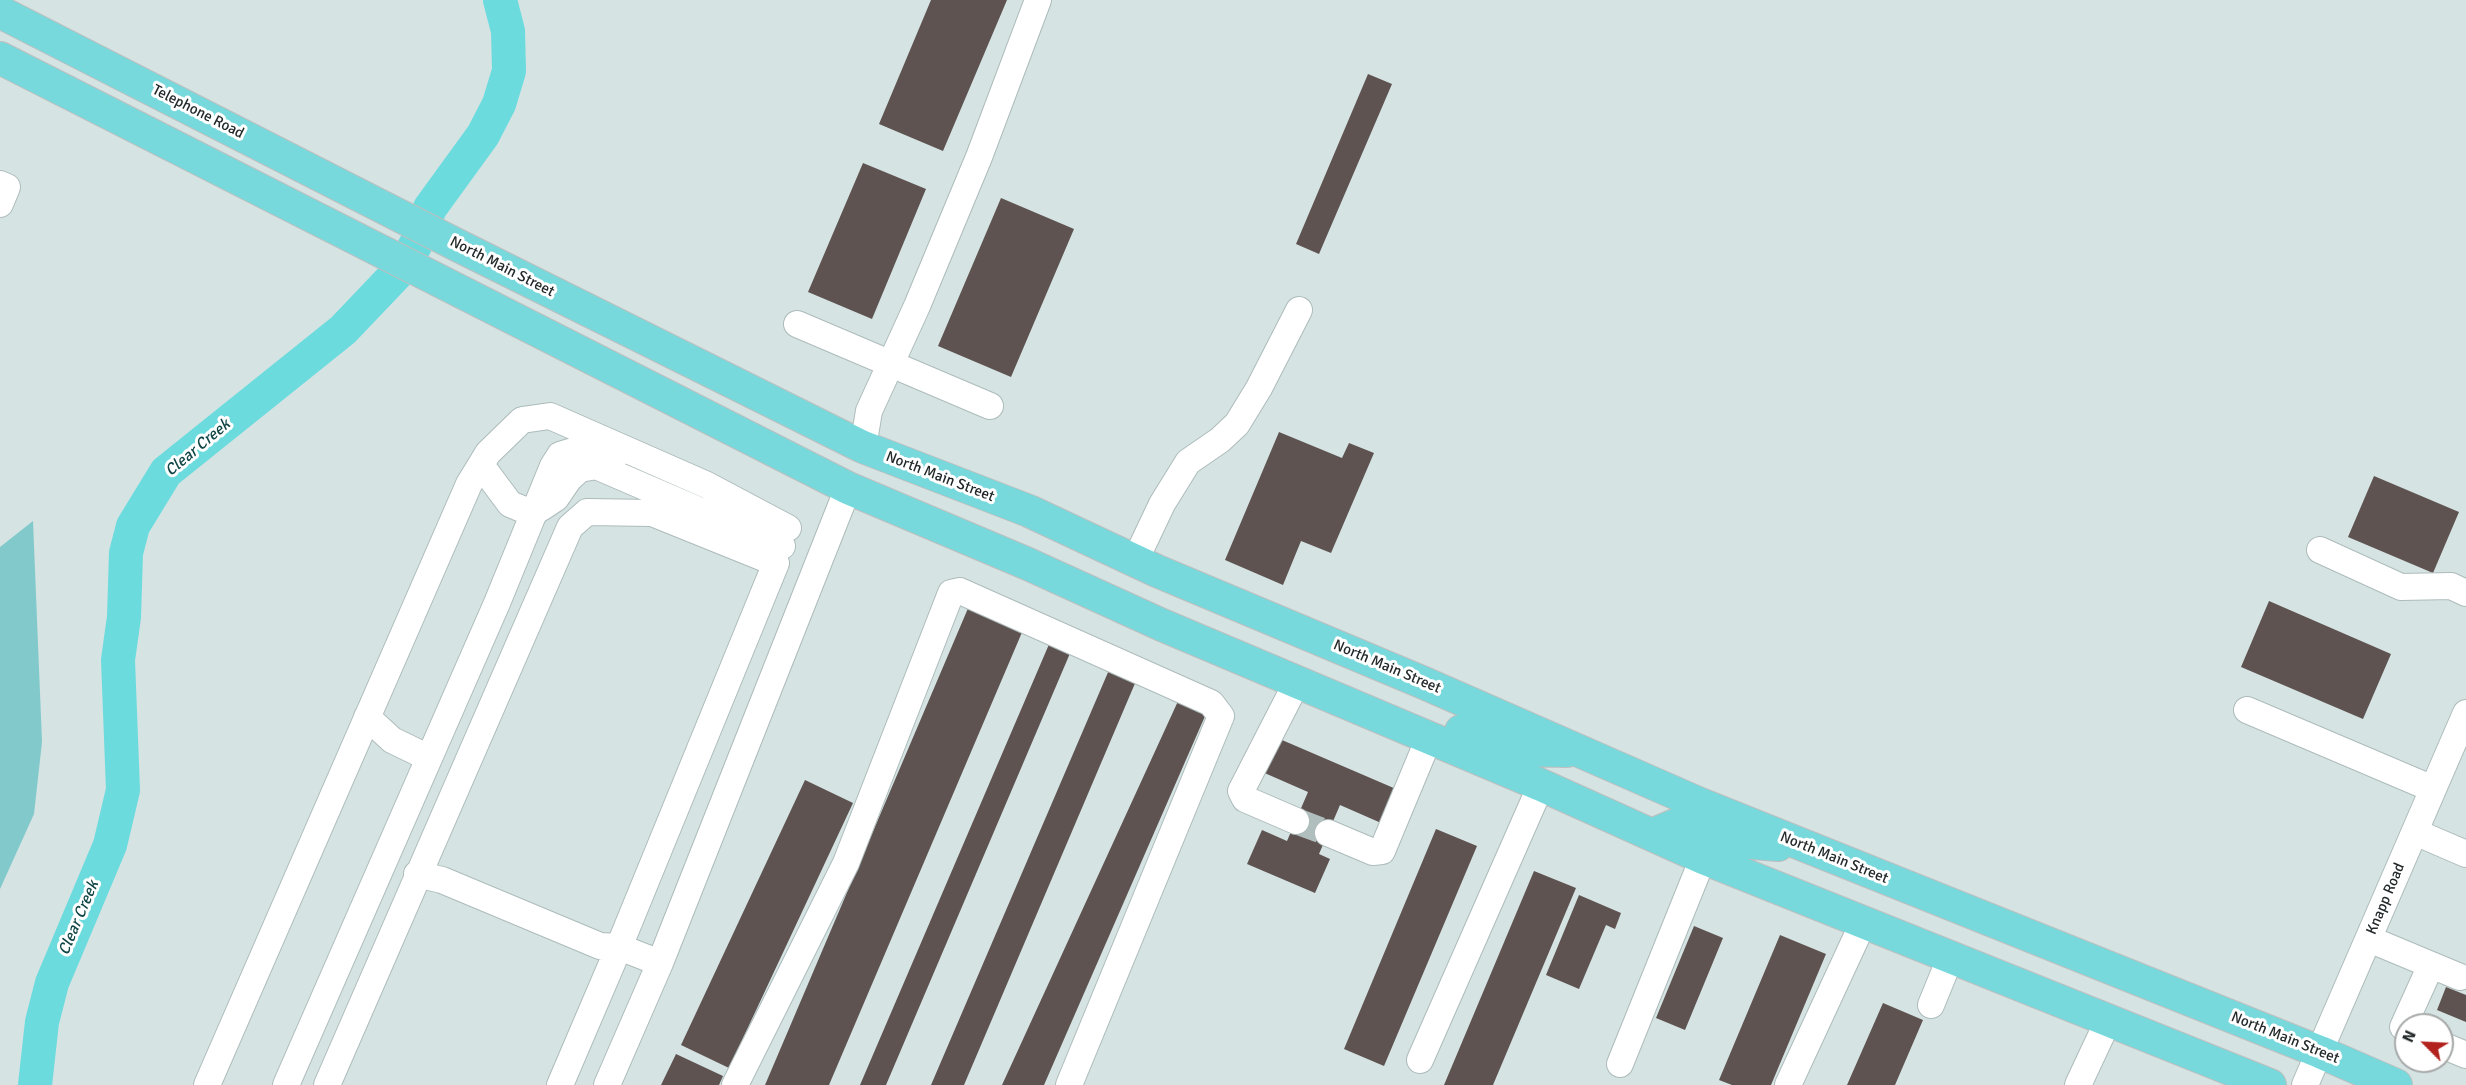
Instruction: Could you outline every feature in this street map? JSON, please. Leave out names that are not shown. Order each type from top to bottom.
[{"type":"main road","name":"Telephone Road","points":[[0,12],[395,213]]},
{"type":"main road","points":[[0,58],[848,488],[1541,785],[1703,858],[2270,1085]]},
{"type":"main road","points":[[120,118],[127,110],[134,107],[145,108],[230,148],[249,152],[276,153]]},
{"type":"main road","name":"North Main Street","points":[[395,213],[863,447],[1029,511],[1135,561],[1667,789],[2320,1052],[2396,1085]]},
{"type":"main road","points":[[848,488],[863,447]]},
{"type":"main road","points":[[1115,604],[1135,561]]},
{"type":"main road","points":[[1428,738],[1448,726],[1516,750],[1580,751]]},
{"type":"main road","points":[[1541,785],[1571,783],[1628,802],[1667,789]]},
{"type":"main road","points":[[1654,834],[1680,823],[1727,841],[1809,848]]},
{"type":"street","points":[[863,447],[869,411],[979,157],[1038,0]]},
{"type":"street","points":[[0,184],[7,188],[0,204]]},
{"type":"street","points":[[1135,561],[1162,504],[1188,462],[1220,440],[1237,424],[1259,388],[1299,310]]},
{"type":"street","points":[[797,324],[990,406]]},
{"type":"street","points":[[207,1085],[469,484],[488,453],[522,420],[550,416],[707,485],[782,546]]},
{"type":"street","points":[[481,465],[510,504],[534,514]]},
{"type":"street","points":[[285,1085],[534,514],[556,498],[569,479],[580,469],[596,466],[782,546]]},
{"type":"street","points":[[607,1085],[660,963],[848,488]]},
{"type":"street","points":[[327,1085],[570,527],[587,512],[652,513],[782,546],[829,534]]},
{"type":"street","points":[[560,1085],[619,947],[782,546]]},
{"type":"street","points":[[2320,550],[2401,587],[2464,586]]},
{"type":"street","points":[[735,1085],[846,863],[951,592],[960,591],[1210,703],[1221,716],[1069,1085]]},
{"type":"street","points":[[1296,820],[1245,799],[1241,791],[1297,682]]},
{"type":"street","points":[[2247,710],[2433,789]]},
{"type":"street","name":"Knapp Road","points":[[2305,1085],[2466,713]]},
{"type":"street","points":[[367,717],[392,740],[429,758]]},
{"type":"street","points":[[1328,834],[1373,852],[1382,851],[1428,738]]},
{"type":"street","points":[[1420,1060],[1541,785]]},
{"type":"street","points":[[2415,832],[2466,854]]},
{"type":"street","points":[[1620,1064],[1703,858]]},
{"type":"street","points":[[417,874],[442,880],[600,946],[619,947],[660,963]]},
{"type":"street","points":[[1788,1085],[1863,923]]},
{"type":"street","points":[[2369,939],[2460,977]]},
{"type":"street","points":[[1931,1005],[1951,956]]},
{"type":"street","points":[[2410,1013],[2431,965]]},
{"type":"street","points":[[2088,1078],[2108,1021]]},
{"type":"shaded area","points":[[33,521],[42,742],[34,814],[0,889],[0,547]]},
{"type":"building","points":[[931,0],[1007,0],[943,151],[879,124]]},
{"type":"building","points":[[1368,74],[1392,84],[1319,254],[1296,244]]},
{"type":"building","points":[[863,163],[926,189],[872,319],[808,292]]},
{"type":"building","points":[[1001,198],[1074,229],[1011,377],[938,346]]},
{"type":"building","points":[[1279,432],[1342,458],[1349,443],[1374,453],[1331,553],[1301,541],[1283,585],[1225,560]]},
{"type":"building","points":[[2374,476],[2459,512],[2433,573],[2348,537]]},
{"type":"building","points":[[2269,601],[2391,654],[2363,719],[2241,667]]},
{"type":"building","points":[[969,606],[1023,630],[829,1085],[765,1085]]},
{"type":"building","points":[[1050,642],[1071,651],[886,1085],[860,1085]]},
{"type":"building","points":[[1109,670],[1136,681],[964,1085],[931,1085]]},
{"type":"building","points":[[1179,699],[1209,707],[1044,1085],[1002,1085]]},
{"type":"building","points":[[1275,737],[1403,792],[1388,826],[1340,805],[1319,854],[1330,859],[1315,893],[1247,864],[1262,830],[1287,841],[1308,792],[1260,771]]},
{"type":"building","points":[[805,780],[853,803],[729,1068],[681,1045]]},
{"type":"building","points":[[1436,829],[1477,846],[1384,1066],[1344,1049]]},
{"type":"building","points":[[1534,871],[1576,888],[1493,1085],[1444,1085]]},
{"type":"building","points":[[1579,895],[1621,913],[1615,929],[1606,925],[1579,989],[1546,975]]},
{"type":"building","points":[[1694,926],[1723,938],[1685,1030],[1656,1018]]},
{"type":"building","points":[[1780,935],[1826,954],[1771,1085],[1732,1085],[1719,1080]]},
{"type":"building","points":[[2446,987],[2466,995],[2466,1022],[2454,1017],[2454,1013],[2437,1010]]},
{"type":"building","points":[[1883,1003],[1923,1020],[1895,1085],[1847,1085]]},
{"type":"building","points":[[676,1054],[723,1076],[719,1085],[661,1085]]},
{"type":"waterway","name":"Clear Creek","points":[[35,1085],[42,1022],[52,983],[110,845],[123,790],[118,660],[124,617],[126,553],[133,526],[166,472],[343,330],[404,266],[418,240],[430,208],[483,135],[499,104],[509,71],[508,31],[500,0]]},
{"type":"tunnel","points":[[1296,821],[1328,833]]}]
